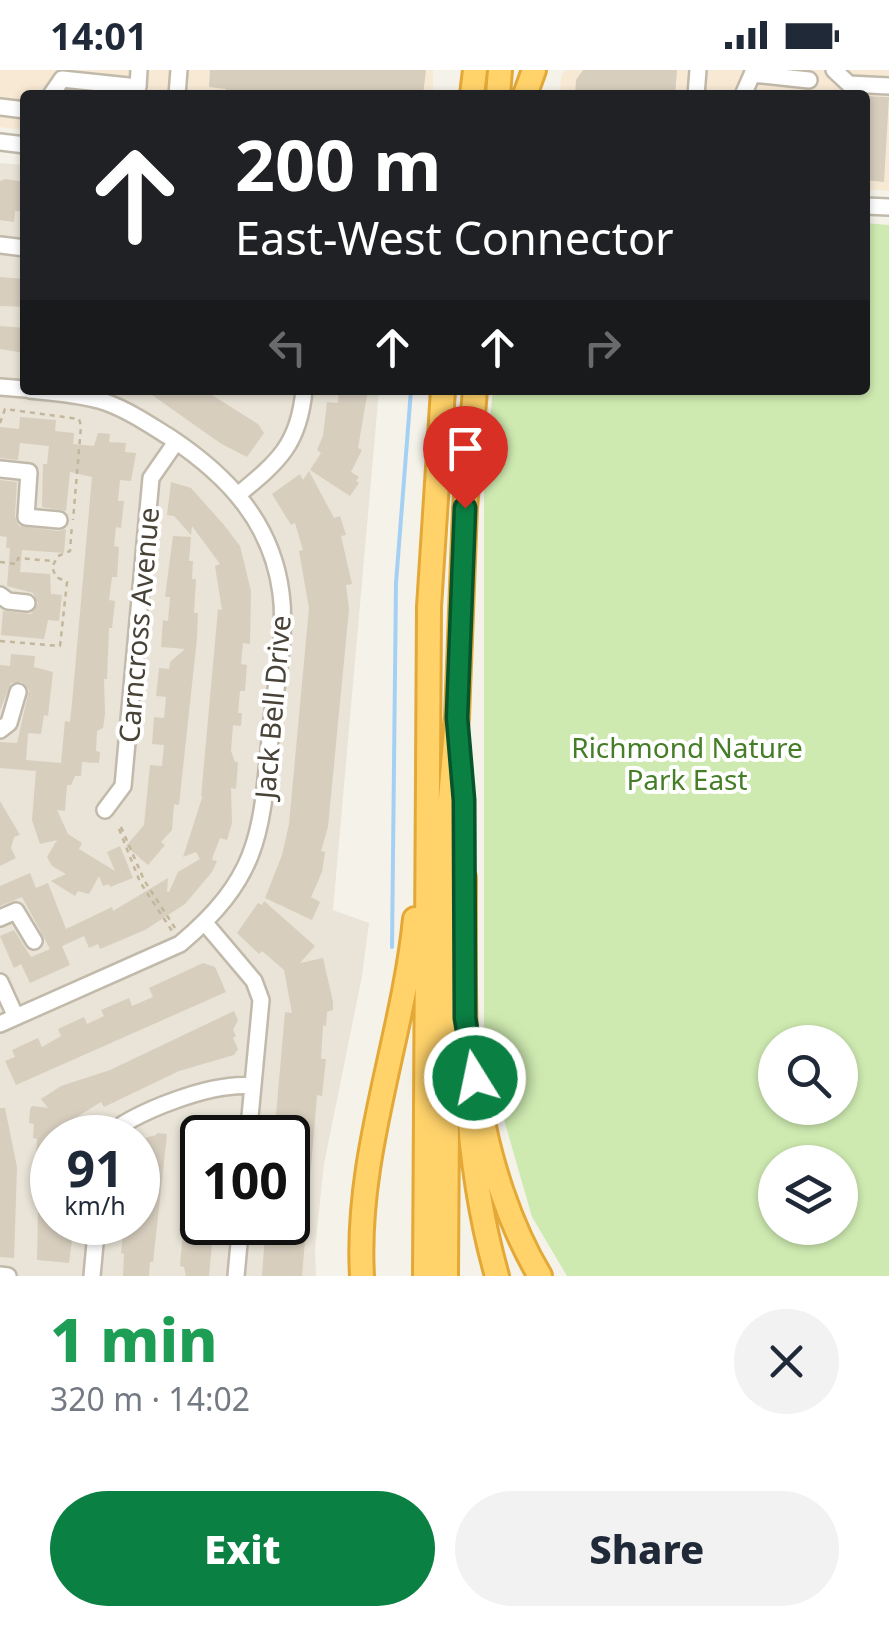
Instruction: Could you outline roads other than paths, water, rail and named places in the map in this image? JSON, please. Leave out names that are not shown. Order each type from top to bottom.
[{"type":"highway","points":[[425,1276],[429,607],[443,395]]},
{"type":"highway","points":[[446,1276],[449,811],[475,395]]},
{"type":"highway","points":[[457,718],[464,800],[467,1108],[474,1176],[497,1276]]},
{"type":"highway","points":[[362,1276],[360,1248],[371,1146],[408,974],[426,816]]},
{"type":"highway","points":[[465,1018],[493,1160],[524,1249],[540,1276]]},
{"type":"street","points":[[834,70],[849,84],[889,86]]},
{"type":"street","points":[[753,72],[809,80]]},
{"type":"street","points":[[54,90],[62,79],[138,84]]},
{"type":"street","name":"Jack Bell Drive","points":[[8,1021],[180,944],[232,892],[251,859],[262,814],[282,596],[273,552],[239,494],[215,470],[176,442],[106,402],[74,395]]},
{"type":"street","points":[[239,494],[279,460],[301,420],[304,395]]},
{"type":"street","name":"Carncross Avenue","points":[[105,810],[123,786],[151,478],[176,442]]},
{"type":"street","points":[[31,452],[26,517],[66,522]]},
{"type":"street","points":[[0,469],[29,472]]},
{"type":"street","points":[[0,596],[28,603]]},
{"type":"street","points":[[0,730],[9,723],[18,692]]},
{"type":"street","points":[[0,918],[16,911],[34,941]]},
{"type":"street","points":[[204,923],[254,981],[261,1000],[250,1115]]},
{"type":"street","points":[[0,982],[8,1021]]},
{"type":"street","points":[[147,1115],[177,1099],[230,1084],[253,1086]]},
{"type":"street","points":[[92,1276],[95,1245]]},
{"type":"street","points":[[236,1276],[239,1245]]},
{"type":"street","points":[[0,1275],[8,1276]]},
{"type":"waterway","points":[[392,947],[396,583],[411,395]]},
{"type":"park label","name":"Richmond Nature Park East","points":[[687,763]]}]
